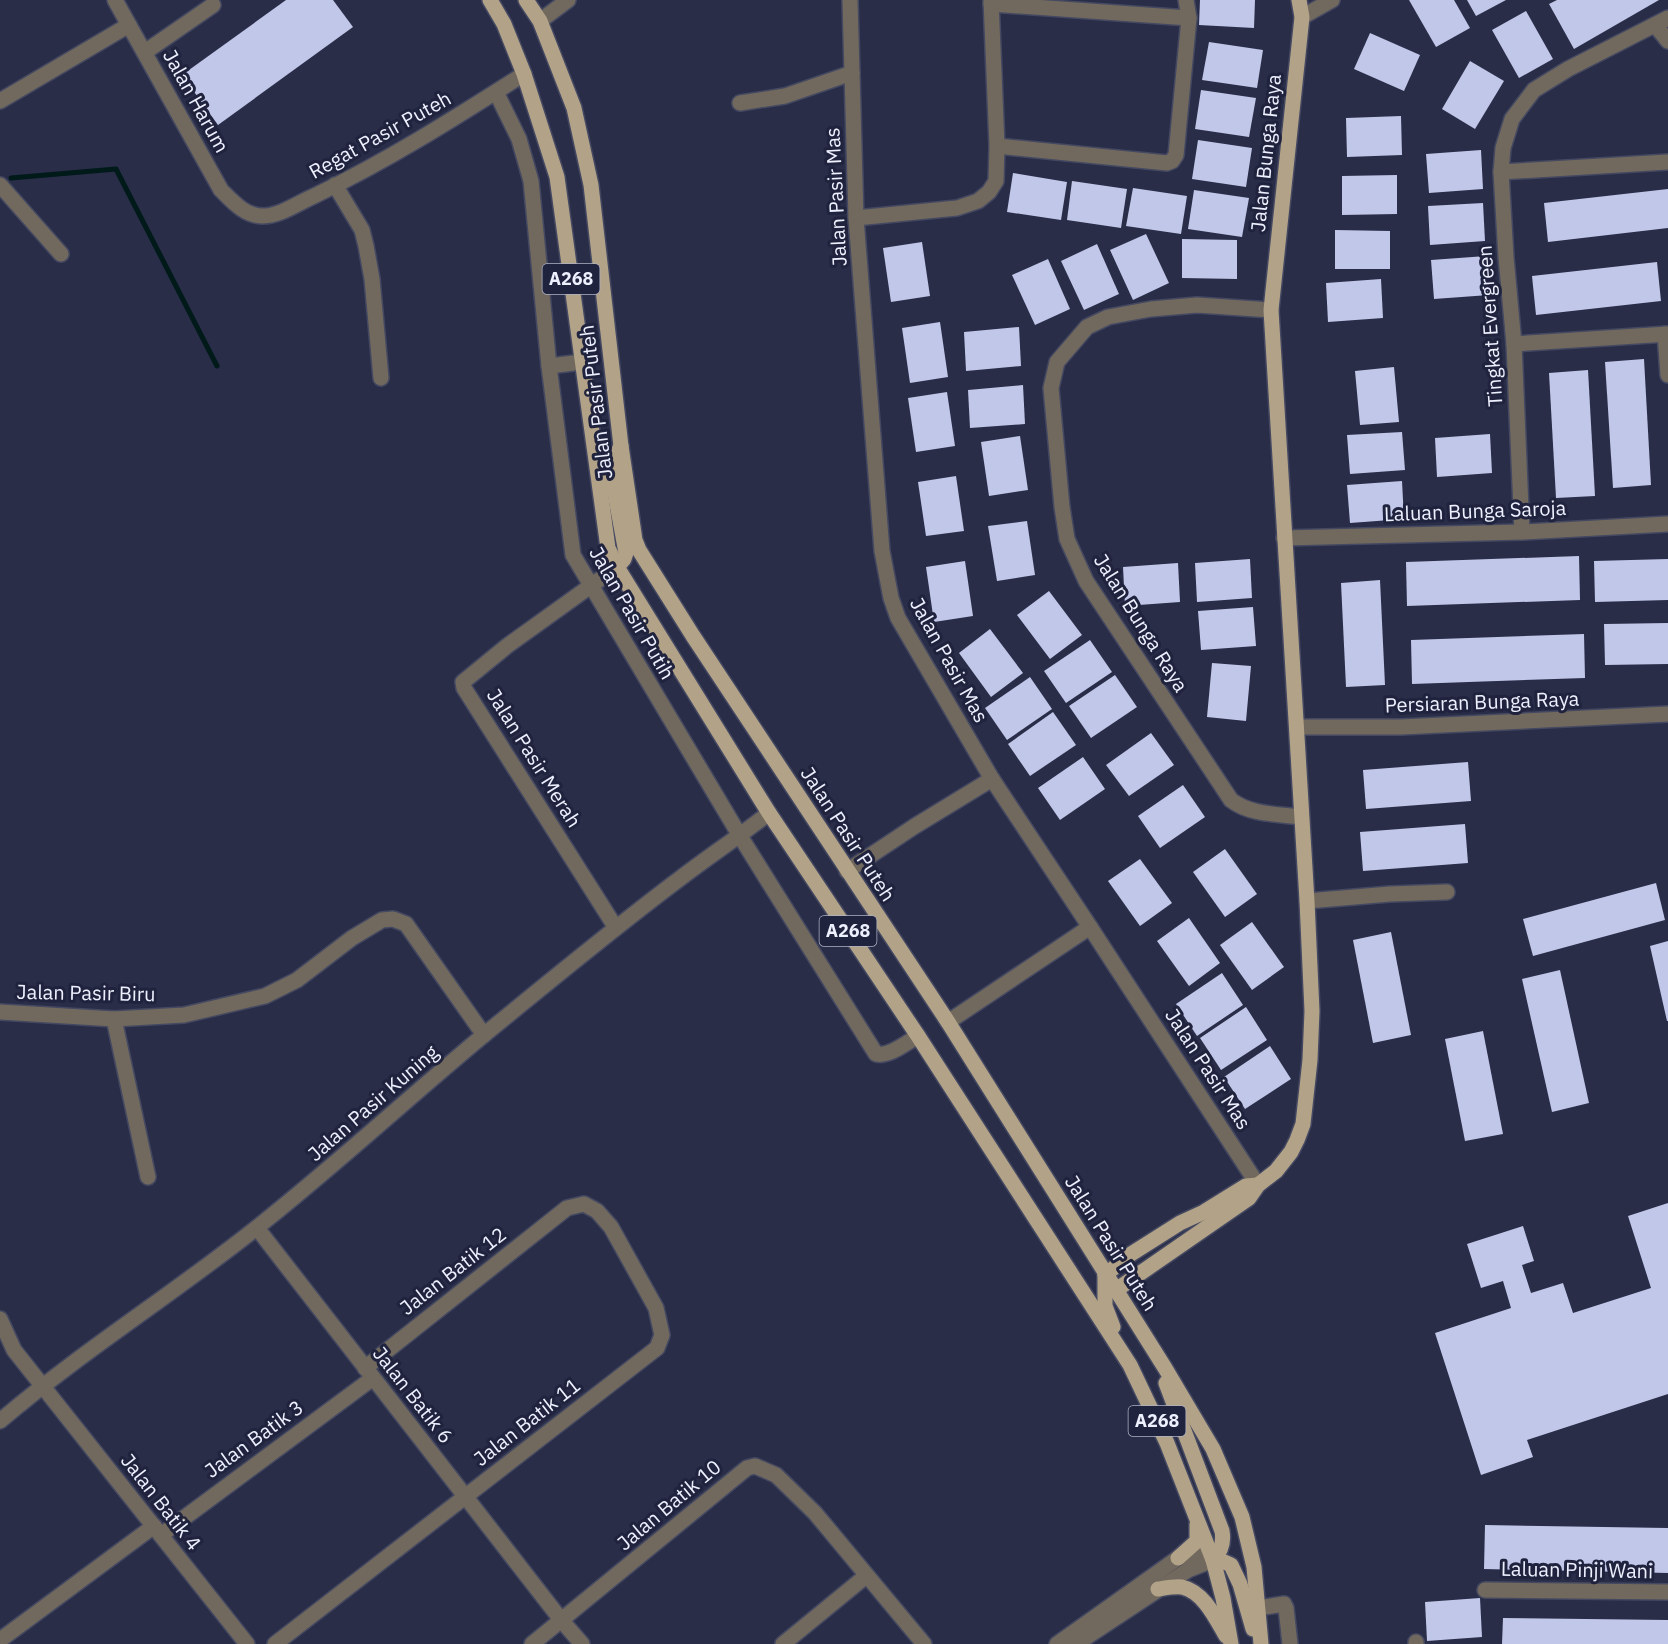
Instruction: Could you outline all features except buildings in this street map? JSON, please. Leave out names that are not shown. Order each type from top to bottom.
[{"type":"main road","name":"Jalan Pasir Puteh","points":[[490,0],[504,24],[524,75],[557,177],[608,549],[769,813],[918,1036],[1130,1365],[1167,1443],[1213,1560],[1223,1598],[1231,1644]]},
{"type":"main road","name":"Jalan Pasir Puteh","points":[[526,0],[540,21],[574,108],[591,185],[621,446],[635,540],[639,550],[948,1022],[1105,1275],[1110,1290],[1165,1368],[1213,1449],[1242,1516],[1254,1567],[1259,1644]]},
{"type":"main road","name":"Jalan Bunga Raya","points":[[1110,1290],[1249,1198],[1258,1185],[1276,1171],[1291,1152],[1303,1124],[1310,1060],[1312,1011],[1271,310],[1302,17],[1299,0]]},
{"type":"main road","points":[[617,567],[624,560],[626,553],[612,477],[612,466],[621,446]]},
{"type":"main road","name":"Jalan Bunga Raya","points":[[1105,1275],[1131,1254],[1180,1223],[1204,1212],[1246,1186],[1258,1185]]},
{"type":"main road","points":[[1082,1292],[1110,1290],[1107,1312],[1130,1365]]},
{"type":"main road","points":[[1165,1368],[1166,1382],[1181,1426],[1224,1538],[1213,1560],[1231,1565],[1259,1644]]},
{"type":"main road","points":[[1178,1558],[1197,1540],[1197,1519]]},
{"type":"main road","points":[[1158,1589],[1179,1587],[1191,1590],[1212,1612],[1231,1644]]},
{"type":"street","name":"Jalan Harum","points":[[115,0],[221,190],[236,206],[250,214]]},
{"type":"street","points":[[540,21],[568,0]]},
{"type":"street","name":"Jalan Pasir Mas","points":[[850,0],[856,218],[882,551],[891,598],[898,618],[992,780],[1258,1185]]},
{"type":"street","points":[[997,146],[1167,163],[1172,161],[1176,155],[1189,18],[1186,0]]},
{"type":"street","points":[[1302,17],[1332,0]]},
{"type":"street","points":[[856,218],[957,208],[978,201],[989,192],[996,181],[997,146],[991,2],[1189,18]]},
{"type":"street","points":[[145,52],[213,5]]},
{"type":"street","points":[[1662,21],[1668,41]]},
{"type":"street","name":"Tingkat Evergreen","points":[[1522,532],[1514,344],[1501,172],[1503,148],[1512,119],[1534,90],[1568,69],[1662,21]]},
{"type":"street","points":[[0,101],[129,25]]},
{"type":"street","points":[[740,103],[784,96],[852,73]]},
{"type":"street","name":"Regat Pasir Puteh","points":[[250,214],[261,216],[276,214],[335,185],[425,137],[524,75]]},
{"type":"street","name":"Jalan Pasir Putih","points":[[496,92],[519,139],[531,180],[549,366],[573,555],[740,836],[876,1054],[880,1056],[886,1054],[918,1036]]},
{"type":"street","points":[[1501,172],[1668,162]]},
{"type":"street","points":[[0,185],[61,254]]},
{"type":"street","points":[[335,185],[356,218],[366,246],[372,279],[381,378]]},
{"type":"street","name":"Jalan Bunga Raya","points":[[1271,310],[1197,305],[1151,309],[1108,318],[1088,327],[1057,362],[1051,388],[1067,539],[1086,581],[1231,800],[1240,807],[1250,810],[1301,817]]},
{"type":"street","points":[[1514,344],[1667,334],[1668,375]]},
{"type":"street","points":[[549,366],[582,362]]},
{"type":"street","name":"Laluan Bunga Saroja","points":[[1284,538],[1522,532],[1668,524]]},
{"type":"street","name":"Jalan Pasir Merah","points":[[616,928],[464,688],[463,682],[507,646],[617,567]]},
{"type":"street","name":"Persiaran Bunga Raya","points":[[1297,728],[1401,727],[1668,714]]},
{"type":"street","points":[[848,871],[915,826],[992,780]]},
{"type":"street","name":"Jalan Pasir Kuning","points":[[0,1421],[42,1385],[257,1228],[484,1035],[616,928],[769,813]]},
{"type":"street","points":[[1307,901],[1447,892]]},
{"type":"street","name":"Jalan Pasir Biru","points":[[0,1012],[114,1019],[184,1015],[265,996],[297,980],[352,938],[382,920],[393,919],[406,924],[484,1035]]},
{"type":"street","points":[[948,1022],[1090,927]]},
{"type":"street","points":[[114,1019],[148,1177]]},
{"type":"street","name":"Jalan Batik 11","points":[[275,1644],[657,1348],[662,1335],[656,1308],[611,1227],[597,1210],[584,1204],[567,1208]]},
{"type":"street","name":"Jalan Batik 12","points":[[369,1373],[567,1208]]},
{"type":"street","name":"Jalan Batik 6","points":[[257,1228],[582,1644]]},
{"type":"street","name":"Jalan Batik 4","points":[[0,1319],[14,1350],[245,1643]]},
{"type":"street","name":"Jalan Batik 3","points":[[0,1640],[157,1531],[369,1373]]},
{"type":"street","name":"Jalan Batik 10","points":[[532,1644],[747,1468],[755,1466],[776,1475],[815,1513],[924,1644]]},
{"type":"street","points":[[1057,1644],[1178,1558],[1188,1554],[1202,1555],[1213,1560]]},
{"type":"street","points":[[1076,1644],[1188,1570],[1213,1560]]},
{"type":"street","points":[[783,1644],[866,1576]]},
{"type":"street","name":"Laluan Pinji Wani","points":[[1485,1590],[1668,1592]]},
{"type":"street","points":[[1258,1608],[1284,1604],[1290,1644]]},
{"type":"waterway","points":[[11,178],[116,169],[217,366]]}]
